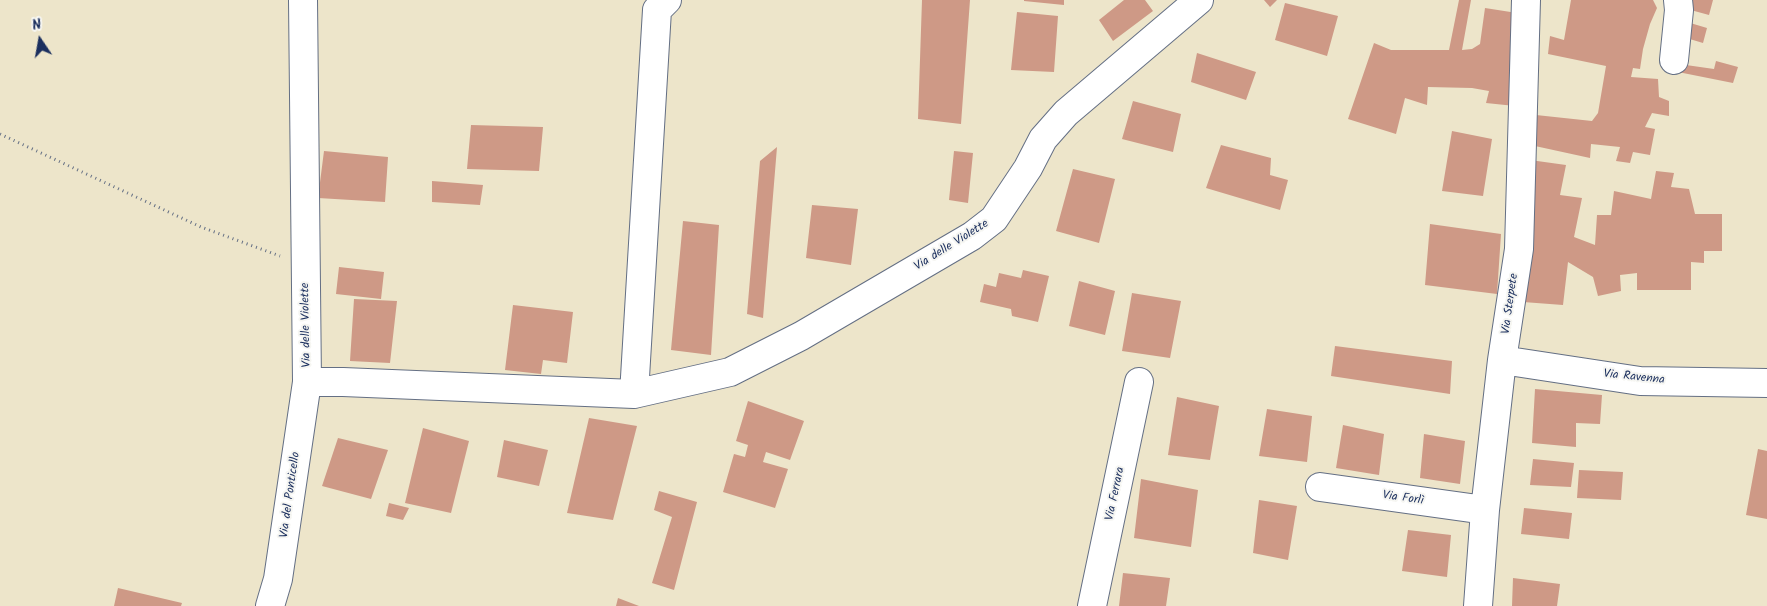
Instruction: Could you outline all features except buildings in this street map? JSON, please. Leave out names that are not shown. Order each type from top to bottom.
[{"type":"street","name":"Via delle Violette","points":[[303,0],[307,382],[634,394],[730,372],[802,336],[972,236],[994,219],[1028,168],[1043,139],[1066,113],[1199,0]]},
{"type":"street","points":[[634,394],[657,10],[667,0]]},
{"type":"street","name":"Via Sterpete","points":[[1478,606],[1485,510],[1502,360],[1519,249],[1526,0]]},
{"type":"street","points":[[1674,60],[1679,10],[1678,0]]},
{"type":"street","name":"Via Ravenna","points":[[1502,360],[1640,381],[1767,383]]},
{"type":"street","name":"Via del Ponticello","points":[[270,606],[278,578],[307,382]]},
{"type":"street","name":"Via Ferrara","points":[[1092,606],[1139,382]]},
{"type":"street","name":"Via Forlì","points":[[1320,488],[1485,510]]},
{"type":"path","points":[[0,134],[201,227],[306,266]]}]
